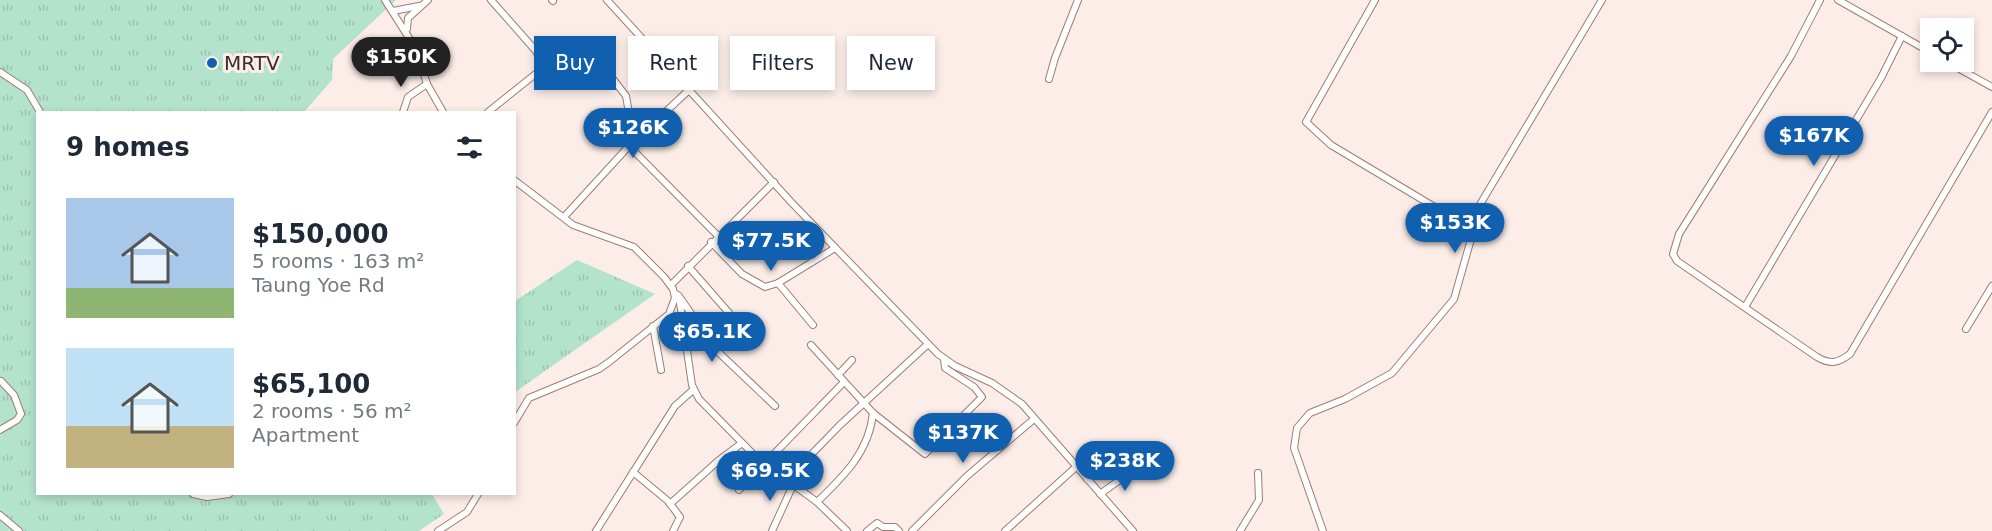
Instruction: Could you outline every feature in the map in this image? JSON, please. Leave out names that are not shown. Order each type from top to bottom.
[{"type":"street","points":[[385,0],[410,36]]},
{"type":"street","points":[[491,0],[534,49]]},
{"type":"street","points":[[607,0],[641,36]]},
{"type":"street","points":[[1049,79],[1078,0]]},
{"type":"street","points":[[1323,531],[1294,448],[1297,428],[1310,413],[1345,399],[1392,373],[1454,299],[1471,239],[1466,228],[1331,145],[1306,122],[1375,0]]},
{"type":"street","points":[[1466,228],[1602,0]]},
{"type":"street","points":[[1820,0],[1791,56],[1674,247],[1673,254],[1677,261],[1827,363],[1839,362],[1850,354],[1992,112]]},
{"type":"street","points":[[1838,0],[1920,46]]},
{"type":"street","points":[[393,11],[426,3]]},
{"type":"street","points":[[426,3],[408,18],[406,26],[423,65],[426,84],[442,111]]},
{"type":"street","points":[[1745,307],[1881,78],[1902,36]]},
{"type":"street","points":[[0,72],[27,90],[39,111]]},
{"type":"street","points":[[1965,72],[1992,87]]},
{"type":"street","points":[[489,111],[534,75]]},
{"type":"street","points":[[616,83],[626,96],[630,113]]},
{"type":"street","points":[[403,111],[408,97],[426,84]]},
{"type":"street","points":[[564,217],[629,146],[689,90]]},
{"type":"street","points":[[691,90],[835,248],[928,344],[944,359],[992,383],[1022,404],[1129,529]]},
{"type":"street","points":[[629,146],[718,236]]},
{"type":"street","points":[[517,182],[573,225],[634,247],[671,285],[716,350],[775,406]]},
{"type":"street","points":[[671,285],[711,242],[774,182]]},
{"type":"street","points":[[711,242],[742,274],[765,287],[778,283],[835,248]]},
{"type":"street","points":[[688,266],[729,313]]},
{"type":"street","points":[[778,283],[813,325]]},
{"type":"street","points":[[1966,329],[1992,286]]},
{"type":"street","points":[[516,420],[529,398],[598,369],[669,314],[677,295]]},
{"type":"street","points":[[677,295],[693,390],[742,444],[763,463],[817,502],[847,531]]},
{"type":"street","points":[[653,326],[661,369]]},
{"type":"street","points":[[802,464],[928,344]]},
{"type":"street","points":[[811,345],[873,413],[924,454],[982,397],[975,387],[945,368],[944,359]]},
{"type":"street","points":[[838,375],[852,360]]},
{"type":"street","points":[[0,430],[17,420],[21,414],[14,395],[1,381]]},
{"type":"street","points":[[739,490],[844,382]]},
{"type":"street","points":[[596,531],[675,406],[693,390]]},
{"type":"street","points":[[817,502],[857,460],[867,441],[873,413]]},
{"type":"street","points":[[912,531],[968,476],[1034,419]]},
{"type":"street","points":[[670,504],[718,461],[742,444]]},
{"type":"street","points":[[1087,479],[1115,455]]},
{"type":"street","points":[[1005,531],[1076,467]]},
{"type":"street","points":[[1100,494],[1135,469]]},
{"type":"street","points":[[633,472],[670,504],[680,517],[673,531]]},
{"type":"street","points":[[1240,531],[1259,500],[1258,473]]},
{"type":"street","points":[[772,531],[793,485]]},
{"type":"street","points":[[198,495],[207,497],[222,495]]},
{"type":"street","points":[[438,531],[467,512],[477,495]]},
{"type":"street","points":[[0,515],[18,531]]},
{"type":"street","points":[[867,531],[877,523],[883,527],[895,527],[899,531]]},
{"type":"green space","points":[[0,0],[396,0],[333,59],[332,80],[305,111],[36,111],[36,495],[433,495],[444,514],[419,531],[0,531]]},
{"type":"green space","points":[[577,260],[655,294],[516,391],[516,300]]},
{"type":"place","name":"MRTV","points":[[212,63]]}]
